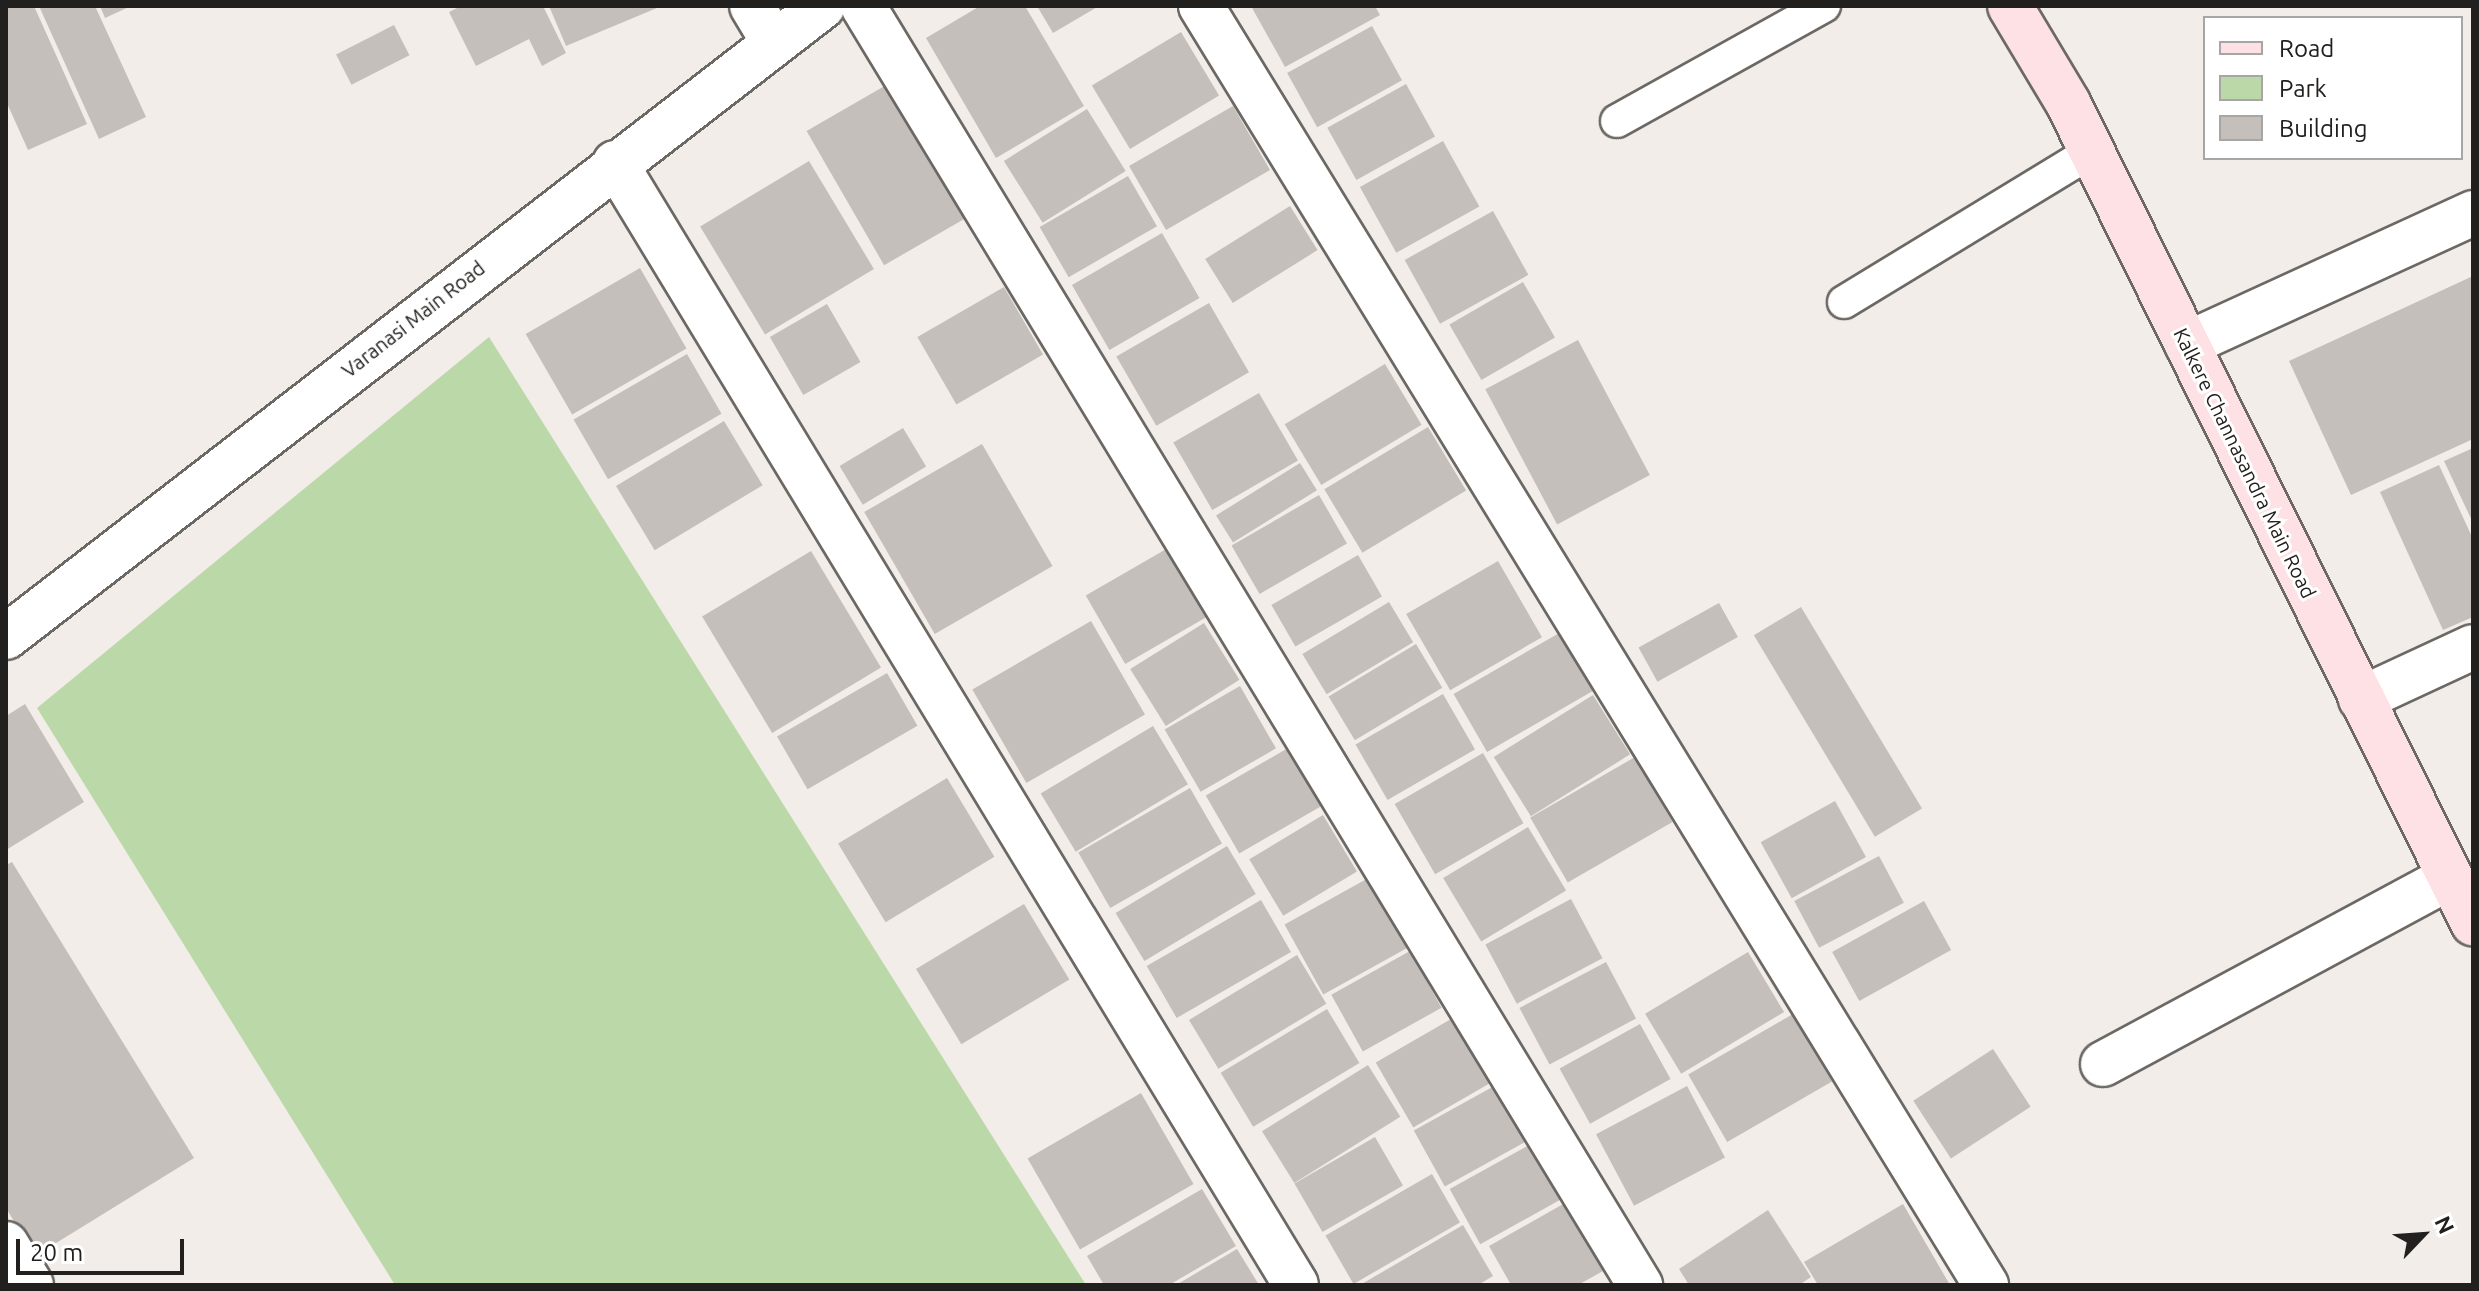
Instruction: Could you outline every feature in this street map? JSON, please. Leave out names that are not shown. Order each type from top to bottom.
[{"type":"main road","name":"Kalkere Channasandra Main Road","points":[[2010,6],[2092,151],[2473,923]]},
{"type":"street","name":"Varanasi Main Road","points":[[6,637],[615,163],[762,24],[823,6]]},
{"type":"street","points":[[863,6],[1640,1285]]},
{"type":"street","points":[[1201,6],[1986,1285]]},
{"type":"street","points":[[615,163],[1296,1285]]},
{"type":"street","points":[[2187,344],[2473,213]]},
{"type":"street","points":[[2361,699],[2473,647]]},
{"type":"street","points":[[2103,1064],[2449,878]]},
{"type":"street","points":[[6,1244],[31,1285]]},
{"type":"lane","points":[[1617,121],[1824,6]]},
{"type":"lane","points":[[1844,302],[2092,151]]},
{"type":"green space","points":[[489,337],[1086,1285],[395,1285],[37,708]]},
{"type":"building","points":[[6,6],[34,6],[87,124],[28,150],[6,101]]},
{"type":"building","points":[[39,6],[95,6],[146,117],[99,139]]},
{"type":"building","points":[[100,6],[131,6],[105,18]]},
{"type":"building","points":[[461,6],[543,6],[566,53],[542,66],[529,39],[476,66],[449,12]]},
{"type":"building","points":[[549,6],[656,6],[657,8],[566,46]]},
{"type":"building","points":[[980,6],[1025,6],[1084,106],[996,158],[926,38]]},
{"type":"building","points":[[1037,6],[1099,6],[1053,33]]},
{"type":"building","points":[[1251,6],[1375,6],[1380,15],[1285,67]]},
{"type":"building","points":[[394,25],[409,55],[352,85],[336,55]]},
{"type":"building","points":[[1372,26],[1402,80],[1317,127],[1287,73]]},
{"type":"building","points":[[1181,32],[1219,95],[1130,149],[1092,86]]},
{"type":"building","points":[[888,84],[966,218],[884,265],[807,131]]},
{"type":"building","points":[[1406,84],[1435,136],[1356,180],[1327,128]]},
{"type":"building","points":[[1233,106],[1270,170],[1166,230],[1129,166]]},
{"type":"building","points":[[1087,109],[1126,171],[1043,223],[1004,161]]},
{"type":"building","points":[[1443,141],[1479,207],[1396,253],[1360,187]]},
{"type":"building","points":[[809,161],[874,269],[765,334],[700,226]]},
{"type":"building","points":[[1128,176],[1157,226],[1069,277],[1040,227]]},
{"type":"building","points":[[1290,206],[1318,250],[1233,303],[1205,259]]},
{"type":"building","points":[[1493,211],[1528,275],[1440,324],[1405,260]]},
{"type":"building","points":[[1162,233],[1200,298],[1109,350],[1072,285]]},
{"type":"building","points":[[640,268],[686,349],[572,415],[526,334]]},
{"type":"building","points":[[2473,276],[2473,439],[2351,495],[2289,361]]},
{"type":"building","points":[[1523,282],[1555,337],[1481,380],[1449,324]]},
{"type":"building","points":[[1004,287],[1043,355],[956,405],[917,337]]},
{"type":"building","points":[[1209,303],[1249,372],[1156,426],[1116,356]]},
{"type":"building","points":[[827,304],[860,362],[803,395],[770,337]]},
{"type":"building","points":[[1578,340],[1650,475],[1557,524],[1485,389]]},
{"type":"building","points":[[687,354],[722,414],[608,479],[574,420]]},
{"type":"building","points":[[1385,364],[1422,425],[1321,485],[1285,424]]},
{"type":"building","points":[[1259,393],[1298,461],[1212,510],[1173,442]]},
{"type":"building","points":[[724,421],[763,485],[655,550],[616,486]]},
{"type":"building","points":[[1428,427],[1466,490],[1362,553],[1324,489]]},
{"type":"building","points":[[903,428],[926,467],[863,505],[840,466]]},
{"type":"building","points":[[982,444],[1052,566],[935,634],[864,512]]},
{"type":"building","points":[[2473,448],[2473,523],[2444,461]]},
{"type":"building","points":[[1300,463],[1317,490],[1233,543],[1216,515]]},
{"type":"building","points":[[2439,465],[2473,539],[2473,617],[2443,630],[2380,492]]},
{"type":"building","points":[[1319,495],[1347,543],[1260,594],[1232,546]]},
{"type":"building","points":[[1168,548],[1208,616],[1125,664],[1086,596]]},
{"type":"building","points":[[811,551],[881,668],[772,733],[702,616]]},
{"type":"building","points":[[1358,555],[1382,597],[1295,647],[1271,605]]},
{"type":"building","points":[[1498,561],[1542,637],[1450,690],[1406,614]]},
{"type":"building","points":[[1389,602],[1413,642],[1327,694],[1302,654]]},
{"type":"building","points":[[1719,603],[1738,637],[1657,682],[1639,648]]},
{"type":"building","points":[[1801,607],[1922,808],[1875,837],[1754,635]]},
{"type":"building","points":[[1091,621],[1145,715],[1026,783],[972,690]]},
{"type":"building","points":[[1204,623],[1240,680],[1166,726],[1130,669]]},
{"type":"building","points":[[1561,632],[1594,690],[1487,752],[1454,694]]},
{"type":"building","points":[[1416,644],[1442,688],[1355,740],[1329,697]]},
{"type":"building","points":[[887,673],[918,726],[808,789],[777,736]]},
{"type":"building","points":[[1240,686],[1276,748],[1201,792],[1165,730]]},
{"type":"building","points":[[1443,694],[1475,749],[1388,800],[1356,744]]},
{"type":"building","points":[[1593,695],[1630,754],[1531,816],[1494,757]]},
{"type":"building","points":[[25,704],[84,802],[6,850],[6,716]]},
{"type":"building","points":[[1153,726],[1188,784],[1076,852],[1041,793]]},
{"type":"building","points":[[1288,748],[1322,806],[1239,854],[1206,796]]},
{"type":"building","points":[[1483,753],[1524,823],[1435,874],[1395,804]]},
{"type":"building","points":[[1635,757],[1672,822],[1568,882],[1530,818]]},
{"type":"building","points":[[947,778],[994,857],[886,922],[838,843]]},
{"type":"building","points":[[1190,788],[1222,843],[1110,908],[1078,852]]},
{"type":"building","points":[[1835,801],[1866,857],[1792,898],[1761,842]]},
{"type":"building","points":[[1323,815],[1357,872],[1283,916],[1249,859]]},
{"type":"building","points":[[1528,827],[1566,890],[1481,941],[1443,878]]},
{"type":"building","points":[[1227,846],[1256,894],[1144,961],[1116,913]]},
{"type":"building","points":[[1879,856],[1904,903],[1819,948],[1794,901]]},
{"type":"building","points":[[12,862],[194,1158],[35,1256],[6,1208],[6,865]]},
{"type":"building","points":[[1372,876],[1411,946],[1323,994],[1285,924]]},
{"type":"building","points":[[1571,899],[1602,958],[1517,1004],[1485,945]]},
{"type":"building","points":[[1261,900],[1291,952],[1177,1018],[1147,966]]},
{"type":"building","points":[[1924,901],[1951,950],[1859,1001],[1832,952]]},
{"type":"building","points":[[1024,904],[1069,979],[961,1044],[916,969]]},
{"type":"building","points":[[1410,951],[1442,1008],[1363,1051],[1331,995]]},
{"type":"building","points":[[1748,952],[1784,1012],[1681,1074],[1645,1014]]},
{"type":"building","points":[[1297,955],[1326,1004],[1218,1069],[1189,1020]]},
{"type":"building","points":[[1606,962],[1636,1019],[1550,1065],[1519,1008]]},
{"type":"building","points":[[1327,1009],[1359,1063],[1253,1127],[1221,1073]]},
{"type":"building","points":[[1793,1014],[1832,1082],[1727,1142],[1688,1074]]},
{"type":"building","points":[[1458,1015],[1496,1080],[1413,1127],[1376,1062]]},
{"type":"building","points":[[1640,1024],[1671,1079],[1590,1124],[1560,1069]]},
{"type":"building","points":[[1993,1049],[2031,1107],[1951,1159],[1913,1101]]},
{"type":"building","points":[[1368,1065],[1400,1117],[1294,1183],[1262,1131]]},
{"type":"building","points":[[1496,1085],[1527,1141],[1445,1187],[1414,1131]]},
{"type":"building","points":[[1687,1086],[1725,1158],[1634,1206],[1596,1134]]},
{"type":"building","points":[[1141,1093],[1194,1184],[1080,1249],[1028,1158]]},
{"type":"building","points":[[1375,1137],[1403,1185],[1322,1232],[1294,1184]]},
{"type":"building","points":[[1531,1144],[1562,1199],[1480,1244],[1450,1189]]},
{"type":"building","points":[[1432,1174],[1460,1222],[1353,1284],[1325,1236]]},
{"type":"building","points":[[1202,1189],[1236,1246],[1169,1285],[1104,1285],[1087,1256]]},
{"type":"building","points":[[1565,1203],[1603,1271],[1578,1285],[1511,1285],[1489,1246]]},
{"type":"building","points":[[1903,1204],[1950,1285],[1818,1285],[1804,1262]]},
{"type":"building","points":[[1768,1210],[1811,1277],[1799,1285],[1689,1285],[1679,1269]]},
{"type":"building","points":[[1463,1225],[1493,1276],[1478,1285],[1360,1285]]},
{"type":"building","points":[[1237,1249],[1259,1285],[1176,1285]]}]
